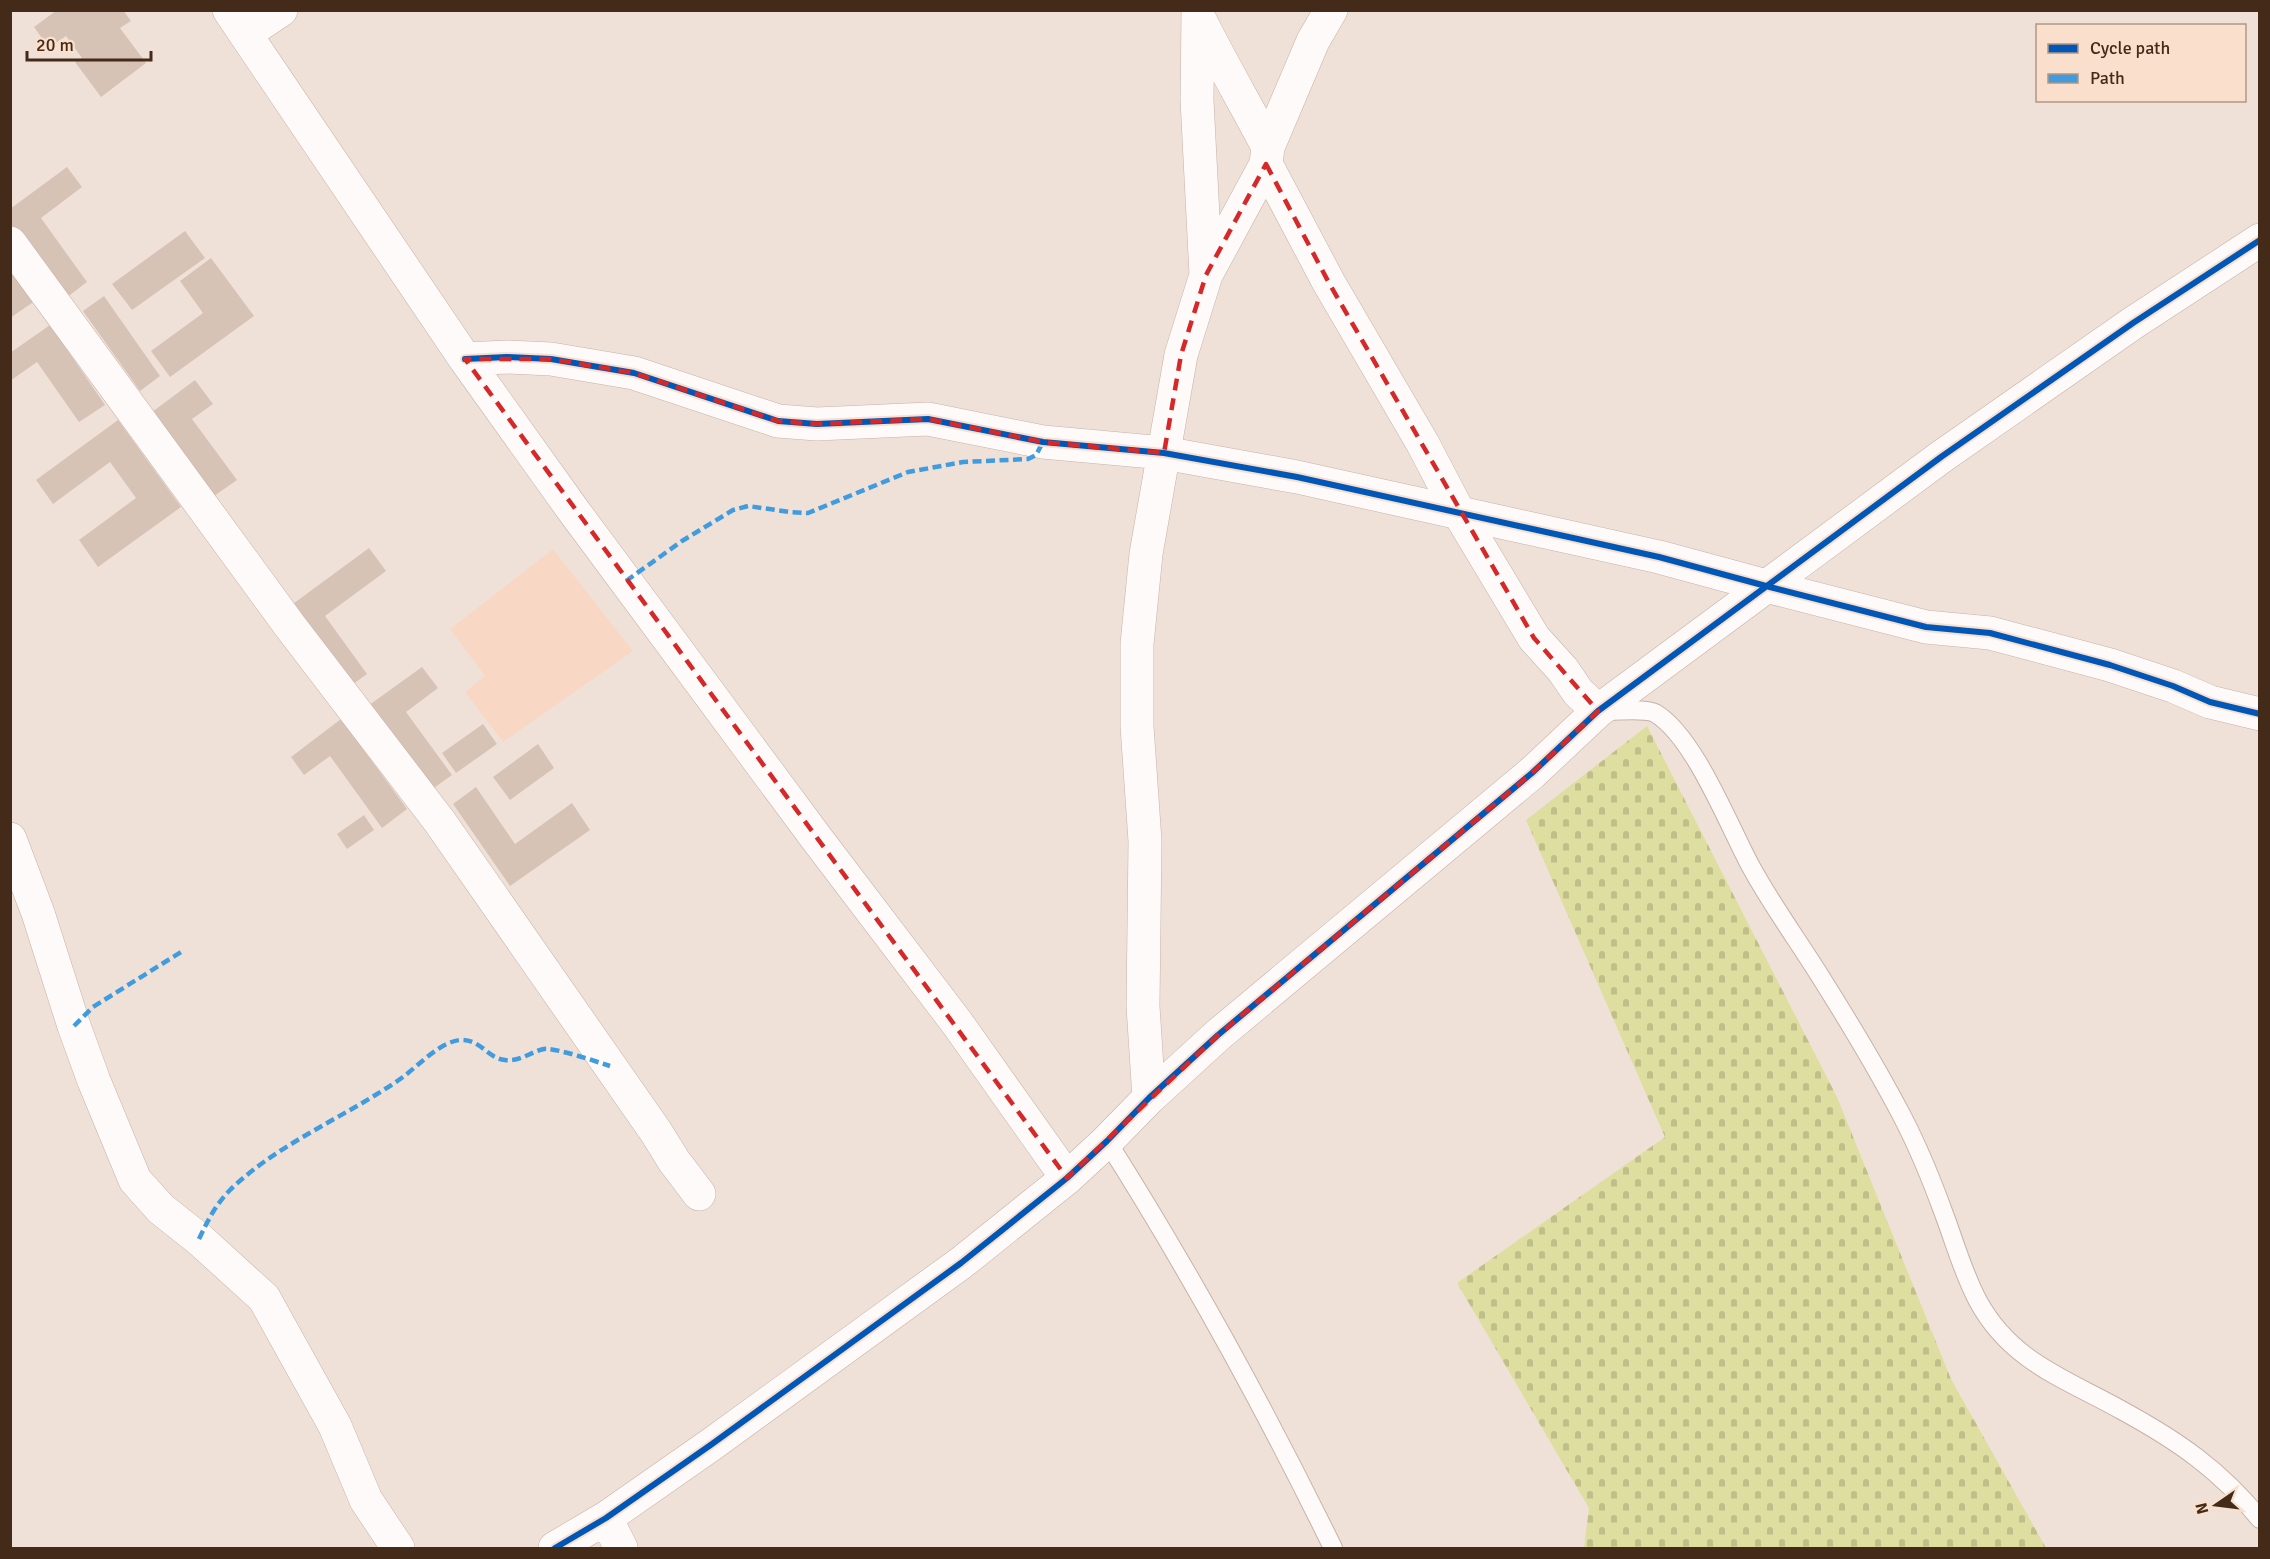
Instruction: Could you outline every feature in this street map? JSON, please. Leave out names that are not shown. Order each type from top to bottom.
[{"type":"street","points":[[281,10],[237,22],[465,358],[573,510],[701,685],[957,1023],[1067,1178]]},
{"type":"street","points":[[1149,1098],[1143,1006],[1145,841],[1137,726],[1137,644],[1146,554],[1181,355],[1206,275],[1267,155],[1313,41],[1331,10]]},
{"type":"street","points":[[1198,14],[1224,68],[1241,95],[1267,155],[1329,283],[1423,444],[1459,513],[1534,638],[1563,670],[1578,692],[1598,711]]},
{"type":"street","points":[[1198,14],[1197,100],[1206,275]]},
{"type":"street","points":[[555,1548],[606,1518],[712,1444],[961,1263],[1067,1178],[1149,1098],[1235,1021],[1532,773],[1598,711],[1950,451],[2133,323],[2259,240]]},
{"type":"street","points":[[10,243],[290,626],[440,822],[699,1194]]},
{"type":"street","points":[[465,358],[551,359],[634,374],[778,421],[817,424],[928,419],[1043,442],[1164,453],[1296,477],[1659,557],[1926,627],[1990,633],[2110,665],[2172,686],[2210,702],[2259,714]]},
{"type":"street","points":[[10,839],[38,913],[90,1070],[135,1180],[161,1209],[199,1239],[264,1298],[335,1426],[366,1500],[398,1548]]},
{"type":"street","points":[[606,1518],[621,1548]]},
{"type":"lane","points":[[1598,711],[1653,712],[1672,729],[1694,757],[1780,918],[1820,975],[1903,1118],[1929,1173],[1960,1263],[1978,1302],[2005,1338],[2034,1364],[2124,1411],[2207,1464],[2237,1491],[2259,1519]]},
{"type":"lane","points":[[1107,1141],[1158,1222],[1234,1358],[1333,1548]]},
{"type":"highlighted area","points":[[1266,164],[1329,283],[1534,638],[1598,711],[1532,773],[1218,1035],[1067,1178],[465,359],[551,359],[634,373],[778,421],[817,424],[928,419],[1043,442],[1164,453],[1181,355],[1206,275]]},
{"type":"shaded area","points":[[553,549],[633,651],[503,742],[465,692],[485,676],[450,629]]},
{"type":"green space","points":[[1647,726],[1837,1097],[1951,1379],[2046,1548],[1584,1548],[1589,1508],[1457,1283],[1665,1137],[1526,820]]},
{"type":"building","points":[[57,10],[123,10],[131,21],[120,28],[146,63],[101,97],[75,62],[82,58],[66,36],[49,48],[34,27]]},
{"type":"building","points":[[67,167],[82,187],[41,218],[87,282],[66,298],[10,223],[10,209]]},
{"type":"building","points":[[185,231],[205,258],[132,310],[112,284]]},
{"type":"building","points":[[211,258],[254,316],[170,377],[151,351],[203,313],[180,281]]},
{"type":"building","points":[[10,267],[35,301],[10,318]]},
{"type":"building","points":[[104,296],[160,376],[140,391],[83,311]]},
{"type":"building","points":[[50,325],[105,405],[79,422],[37,362],[10,381],[10,353]]},
{"type":"building","points":[[195,380],[213,404],[192,419],[237,480],[214,496],[152,412]]},
{"type":"building","points":[[118,420],[181,507],[98,567],[79,540],[136,498],[110,462],[53,504],[36,480]]},
{"type":"building","points":[[369,548],[386,571],[325,616],[367,674],[345,690],[286,609]]},
{"type":"building","points":[[422,667],[438,688],[406,712],[452,775],[427,793],[365,708]]},
{"type":"building","points":[[341,719],[407,809],[382,828],[330,756],[304,775],[291,757]]},
{"type":"building","points":[[483,724],[497,744],[456,773],[442,753]]},
{"type":"building","points":[[538,744],[554,768],[510,800],[493,777]]},
{"type":"building","points":[[476,787],[515,844],[572,803],[590,830],[510,886],[453,804]]},
{"type":"building","points":[[364,815],[374,830],[347,849],[337,834]]},
{"type":"marked path","points":[[626,581],[682,541],[733,510],[748,506],[808,513],[908,472],[963,462],[1028,459],[1036,455],[1043,442]]},
{"type":"marked path","points":[[74,1026],[93,1007],[181,952]]},
{"type":"marked path","points":[[199,1239],[221,1200],[250,1172],[292,1143],[382,1091],[437,1049],[452,1042],[460,1040],[473,1042],[493,1056],[505,1060],[515,1060],[539,1050],[549,1049],[610,1066]]},
{"type":"cycle path","points":[[555,1548],[606,1518],[712,1444],[961,1263],[1067,1178],[1218,1035],[1532,773],[1598,711],[1941,457],[2133,323],[2260,240]]},
{"type":"cycle path","points":[[465,359],[507,357],[551,359],[634,373],[778,421],[817,424],[928,419],[1043,442],[1164,453],[1297,477],[1659,557],[1926,627],[1990,633],[2110,665],[2173,686],[2210,702],[2260,714]]}]
